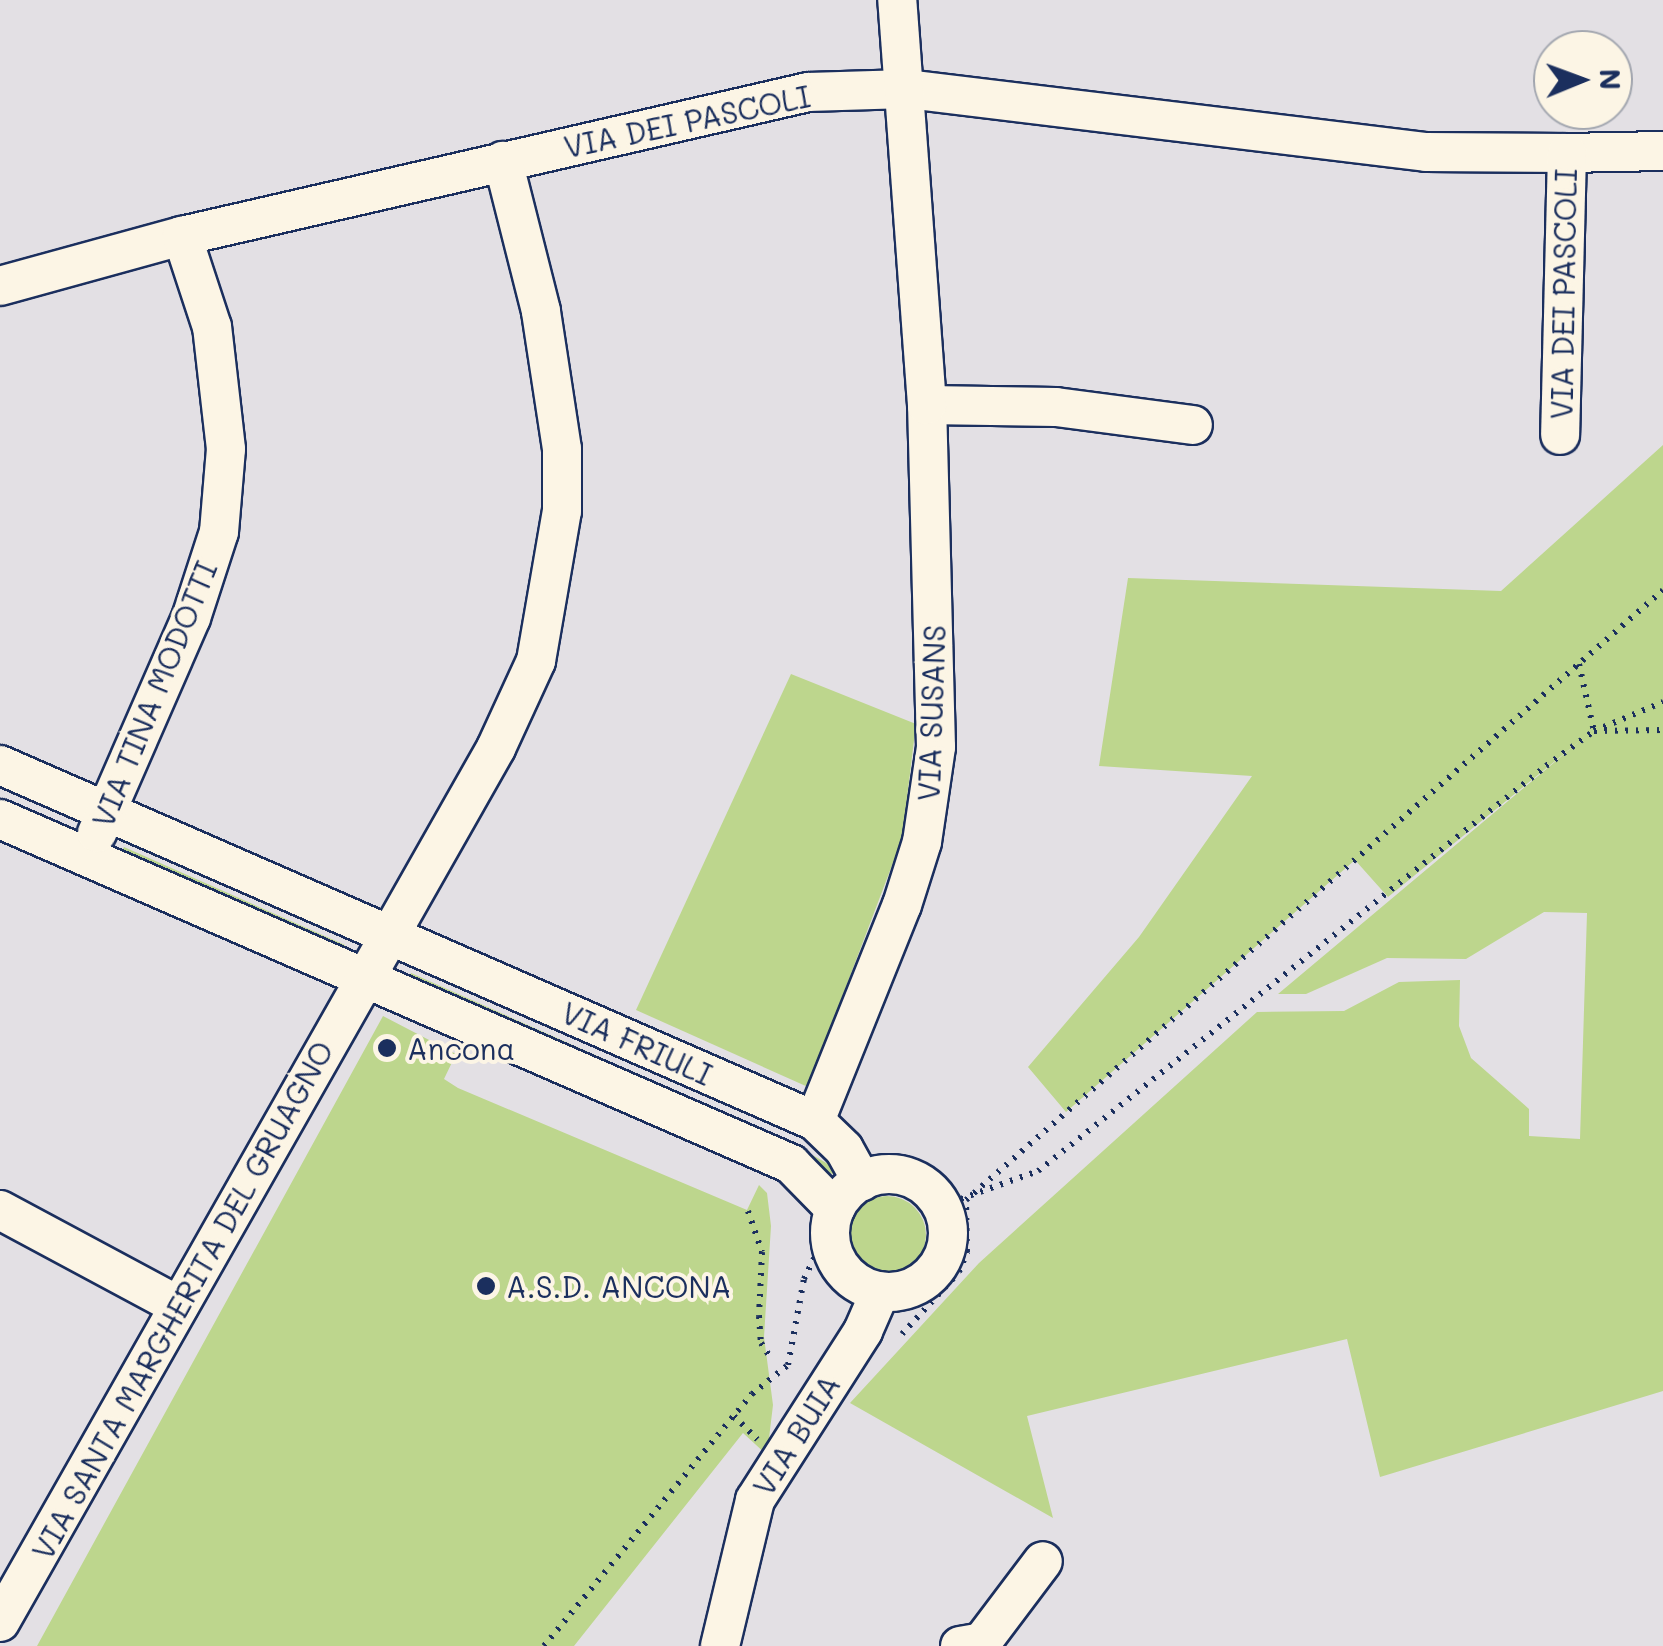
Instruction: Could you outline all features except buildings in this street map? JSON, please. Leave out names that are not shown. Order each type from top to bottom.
[{"type":"street","name":"VIA SUSANS","points":[[815,1121],[902,904],[931,796],[938,672],[927,405],[908,89],[897,0]]},
{"type":"street","name":"VIA DEI PASCOLI","points":[[0,286],[182,236],[808,92],[908,89],[1426,152],[1663,151]]},
{"type":"street","name":"VIA DEI PASCOLI","points":[[1560,435],[1567,152]]},
{"type":"street","points":[[363,978],[496,748],[536,661],[553,584],[562,449],[541,312],[503,160]]},
{"type":"street","name":"VIA TINA MODOTTI","points":[[86,857],[191,618],[220,532],[226,449],[212,327],[182,236]]},
{"type":"street","points":[[927,405],[1056,407],[1193,426]]},
{"type":"street","name":"VIA FRIULI","points":[[0,765],[815,1121],[844,1148],[862,1181]]},
{"type":"street","name":"VIA FRIULI","points":[[0,819],[791,1164],[833,1219]]},
{"type":"street","name":"VIA SANTA MARGHERITA DEL GRUAGNO","points":[[0,1622],[11,1576],[178,1306],[363,978]]},
{"type":"street","points":[[879,1175],[915,1180],[954,1203],[947,1242],[931,1275],[898,1292],[880,1292],[849,1278],[838,1264],[833,1219],[862,1181],[879,1175]]},
{"type":"street","points":[[0,1210],[178,1306]]},
{"type":"street","name":"VIA BUIA","points":[[720,1646],[754,1500],[862,1331],[880,1292]]},
{"type":"street","points":[[960,1646],[982,1642],[1044,1561]]},
{"type":"path","points":[[954,1203],[1663,590]]},
{"type":"path","points":[[1579,664],[1594,731]]},
{"type":"path","points":[[954,1203],[1038,1171],[1251,995],[1388,897],[1594,731],[1663,702]]},
{"type":"path","points":[[1594,731],[1663,730]]},
{"type":"path","points":[[896,1340],[959,1272],[968,1252],[954,1203]]},
{"type":"path","points":[[748,1211],[762,1252],[761,1343],[770,1357]]},
{"type":"path","points":[[544,1646],[734,1416],[788,1364],[804,1278],[833,1219]]},
{"type":"path","points":[[734,1416],[748,1430]]},
{"type":"green space","points":[[1663,445],[1663,1391],[1380,1477],[1347,1339],[1027,1416],[1053,1518],[850,1403],[979,1263],[1257,1012],[1344,1011],[1399,982],[1460,980],[1459,1026],[1471,1058],[1529,1109],[1529,1136],[1580,1139],[1587,913],[1544,912],[1466,959],[1387,958],[1306,994],[1278,994],[1581,740],[1388,897],[1355,860],[1066,1112],[1028,1067],[1139,937],[1252,776],[1099,766],[1128,578],[1501,591]]},
{"type":"green space","points":[[791,674],[916,724],[902,839],[808,1087],[636,1010]]},
{"type":"green space","points":[[124,847],[345,945],[342,953],[119,857]]},
{"type":"green space","points":[[411,973],[784,1139],[837,1169],[839,1177],[408,983]]},
{"type":"green space","name":"A.S.D. ANCONA","points":[[383,1016],[456,1054],[444,1079],[458,1088],[747,1210],[759,1185],[767,1193],[771,1226],[764,1337],[773,1405],[767,1455],[743,1433],[574,1646],[37,1646]]},
{"type":"green space","points":[[887,1196],[915,1207],[926,1235],[915,1263],[887,1274],[859,1263],[848,1235],[859,1207]]},
{"type":"place","name":"Ancona","points":[[387,1048]]},
{"type":"place","name":"A.S.D. ANCONA","points":[[486,1286]]}]
